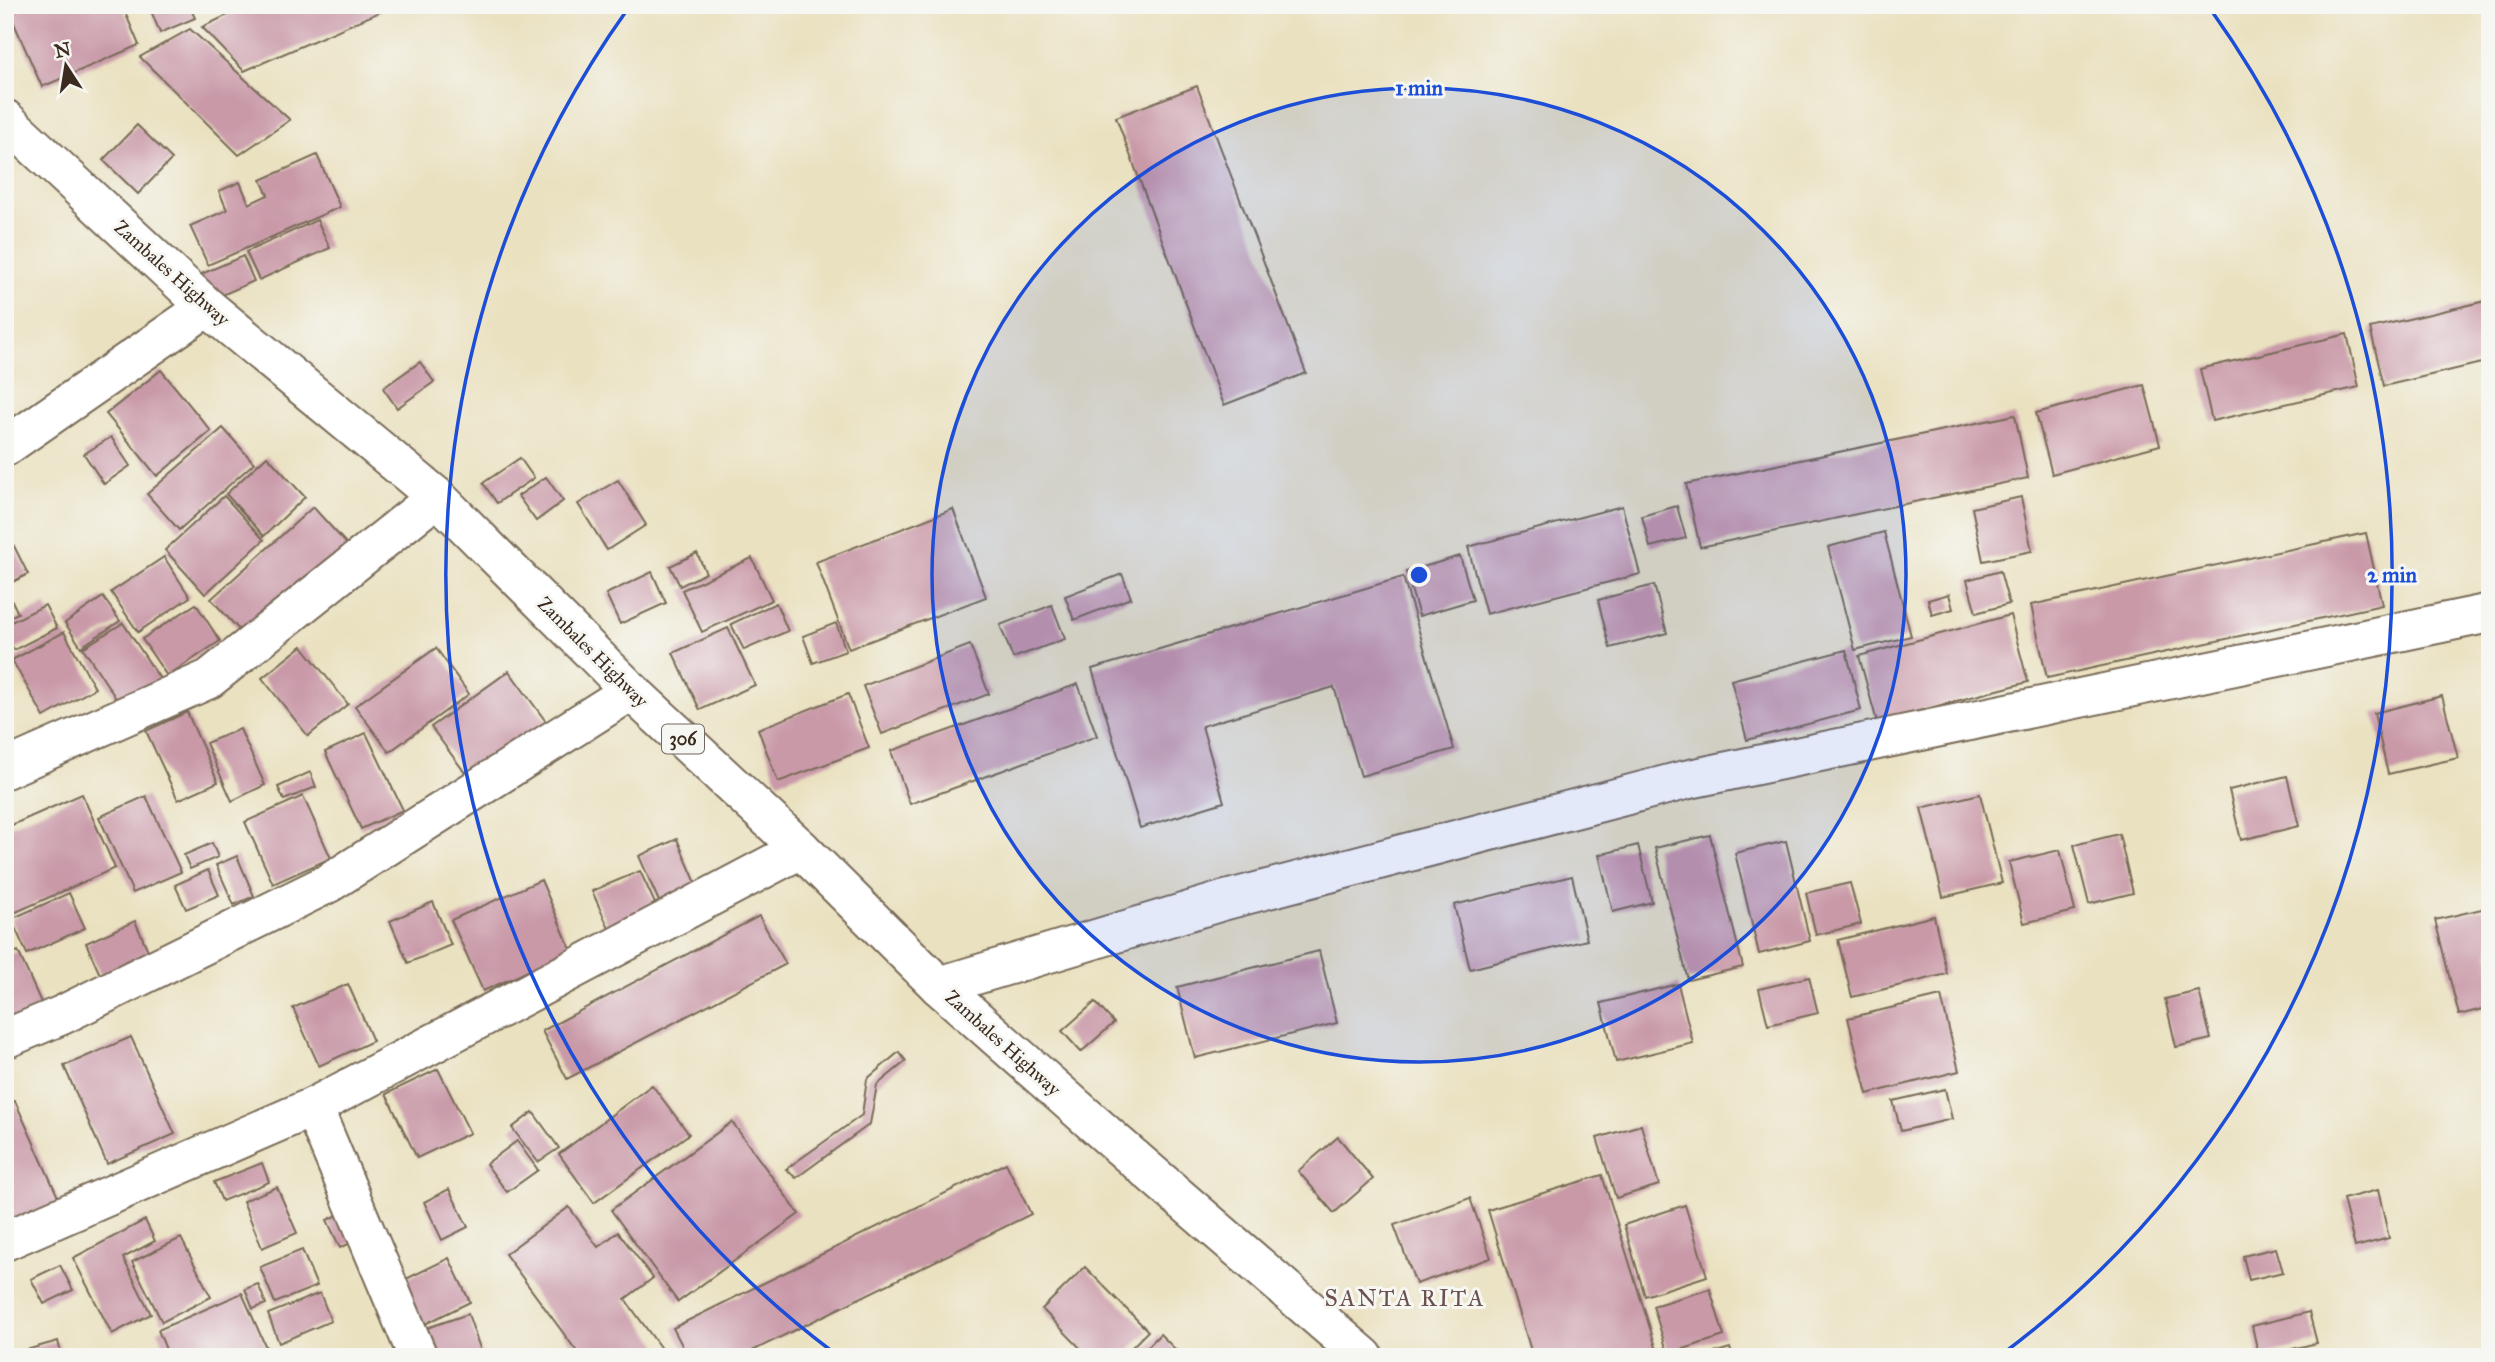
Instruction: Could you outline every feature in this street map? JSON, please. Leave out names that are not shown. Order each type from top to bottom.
[{"type":"street","name":"Zambales Highway","points":[[5,119],[207,307],[437,497],[631,691],[801,849],[939,986],[1364,1357]]},
{"type":"street","points":[[5,447],[207,307]]},
{"type":"street","points":[[5,769],[209,680],[437,497]]},
{"type":"street","points":[[939,986],[1226,900],[1685,780],[2490,613]]},
{"type":"street","points":[[5,1039],[62,1015],[329,883],[631,691]]},
{"type":"street","points":[[5,1241],[313,1107],[801,849]]},
{"type":"street","points":[[313,1107],[418,1357]]},
{"type":"building","points":[[6,5],[122,5],[139,45],[42,87]]},
{"type":"building","points":[[189,5],[195,18],[160,33],[149,6]]},
{"type":"building","points":[[249,5],[373,5],[380,12],[244,71],[202,27]]},
{"type":"building","points":[[190,29],[290,120],[239,155],[140,57]]},
{"type":"building","points":[[1197,86],[1306,373],[1224,405],[1116,117]]},
{"type":"building","points":[[137,125],[172,159],[138,194],[103,160]]},
{"type":"building","points":[[317,155],[340,207],[208,265],[190,226],[227,210],[219,191],[240,182],[249,204],[268,195],[261,180]]},
{"type":"building","points":[[317,220],[330,248],[259,280],[246,252]]},
{"type":"building","points":[[243,256],[254,281],[211,300],[199,275]]},
{"type":"building","points":[[2490,300],[2490,361],[2384,386],[2370,328]]},
{"type":"building","points":[[2347,334],[2359,387],[2212,421],[2200,369]]},
{"type":"building","points":[[420,362],[434,382],[397,408],[383,388]]},
{"type":"building","points":[[161,370],[211,431],[157,476],[106,414]]},
{"type":"building","points":[[2144,385],[2160,445],[2052,474],[2036,413]]},
{"type":"building","points":[[2015,415],[2028,478],[1700,547],[1686,484]]},
{"type":"building","points":[[223,428],[254,463],[179,530],[147,494]]},
{"type":"building","points":[[111,437],[130,466],[104,484],[84,454]]},
{"type":"building","points":[[267,456],[305,497],[264,536],[226,494]]},
{"type":"building","points":[[520,458],[534,478],[497,503],[483,483]]},
{"type":"building","points":[[546,477],[563,501],[536,521],[518,496]]},
{"type":"building","points":[[618,480],[646,525],[607,550],[578,504]]},
{"type":"building","points":[[224,496],[264,540],[205,594],[165,550]]},
{"type":"building","points":[[2021,497],[2032,551],[1983,561],[1972,508]]},
{"type":"building","points":[[1622,506],[1640,574],[1486,614],[1468,547]]},
{"type":"building","points":[[1677,506],[1686,538],[1650,547],[1642,516]]},
{"type":"building","points":[[313,507],[354,552],[252,644],[211,599]]},
{"type":"building","points":[[953,509],[986,597],[849,649],[816,562]]},
{"type":"building","points":[[5,528],[28,574],[5,586]]},
{"type":"building","points":[[1884,532],[1911,636],[1855,650],[1828,547]]},
{"type":"building","points":[[2366,533],[2382,605],[2047,678],[2031,605]]},
{"type":"building","points":[[697,553],[706,573],[680,586],[670,566]]},
{"type":"building","points":[[1460,556],[1473,600],[1419,616],[1406,572]]},
{"type":"building","points":[[164,557],[190,597],[138,632],[111,592]]},
{"type":"building","points":[[752,558],[772,600],[702,632],[682,590]]},
{"type":"building","points":[[2000,571],[2009,604],[1976,613],[1967,580]]},
{"type":"building","points":[[652,572],[666,603],[620,624],[606,594]]},
{"type":"building","points":[[1122,574],[1131,598],[1074,620],[1065,596]]},
{"type":"building","points":[[1403,577],[1454,749],[1361,776],[1334,687],[1202,726],[1224,802],[1140,828],[1092,669]]},
{"type":"building","points":[[1654,585],[1667,633],[1610,648],[1598,600]]},
{"type":"building","points":[[8,593],[18,613],[5,619],[5,594]]},
{"type":"building","points":[[1949,594],[1953,609],[1932,615],[1928,600]]},
{"type":"building","points":[[103,597],[120,621],[81,647],[65,623]]},
{"type":"building","points":[[776,603],[788,631],[744,650],[731,624]]},
{"type":"building","points":[[196,604],[220,641],[167,676],[142,639]]},
{"type":"building","points":[[45,605],[57,628],[14,650],[5,633],[5,625]]},
{"type":"building","points":[[1052,605],[1065,639],[1013,658],[1000,625]]},
{"type":"building","points":[[2010,615],[2028,682],[1877,722],[1859,656]]},
{"type":"building","points":[[123,623],[160,679],[119,703],[83,648]]},
{"type":"building","points":[[836,623],[846,651],[813,663],[803,636]]},
{"type":"building","points":[[728,628],[755,685],[700,710],[673,653]]},
{"type":"building","points":[[64,632],[95,688],[44,717],[12,660]]},
{"type":"building","points":[[970,645],[989,694],[882,734],[863,686]]},
{"type":"building","points":[[302,646],[348,704],[308,736],[262,678]]},
{"type":"building","points":[[436,648],[469,694],[389,752],[355,706]]},
{"type":"building","points":[[1846,650],[1861,710],[1747,740],[1731,680]]},
{"type":"building","points":[[509,671],[547,723],[469,778],[431,727]]},
{"type":"building","points":[[1078,684],[1097,736],[910,804],[891,751]]},
{"type":"building","points":[[848,694],[869,748],[778,782],[758,729]]},
{"type":"building","points":[[2442,696],[2458,758],[2388,774],[2374,713]]},
{"type":"building","points":[[187,712],[218,782],[178,800],[146,731]]},
{"type":"building","points":[[240,729],[265,785],[232,801],[206,743]]},
{"type":"building","points":[[366,733],[403,810],[361,829],[325,752]]},
{"type":"building","points":[[310,772],[316,787],[284,800],[278,787]]},
{"type":"building","points":[[2287,776],[2299,826],[2241,840],[2229,790]]},
{"type":"building","points":[[82,794],[115,868],[5,917],[5,828]]},
{"type":"building","points":[[1980,794],[2002,883],[1943,897],[1921,808]]},
{"type":"building","points":[[146,796],[181,872],[133,893],[99,817]]},
{"type":"building","points":[[303,796],[331,858],[273,884],[245,822]]},
{"type":"building","points":[[2119,834],[2133,893],[2089,904],[2074,845]]},
{"type":"building","points":[[1710,835],[1743,967],[1688,980],[1655,848]]},
{"type":"building","points":[[677,839],[702,897],[664,913],[639,856]]},
{"type":"building","points":[[1786,841],[1810,941],[1759,954],[1735,853]]},
{"type":"building","points":[[212,843],[218,857],[190,869],[184,855]]},
{"type":"building","points":[[1638,845],[1652,902],[1613,912],[1599,855]]},
{"type":"building","points":[[2060,850],[2075,911],[2024,923],[2009,862]]},
{"type":"building","points":[[237,856],[254,896],[234,905],[216,865]]},
{"type":"building","points":[[208,870],[219,895],[186,909],[175,885]]},
{"type":"building","points":[[640,871],[658,910],[610,931],[592,891]]},
{"type":"building","points":[[1572,876],[1587,940],[1470,969],[1454,905]]},
{"type":"building","points":[[541,880],[572,952],[483,991],[451,920]]},
{"type":"building","points":[[1850,883],[1861,924],[1816,935],[1806,893]]},
{"type":"building","points":[[69,893],[85,928],[27,954],[11,919]]},
{"type":"building","points":[[433,902],[451,945],[408,963],[390,921]]},
{"type":"building","points":[[2490,907],[2490,1007],[2459,1015],[2435,920]]},
{"type":"building","points":[[759,916],[786,964],[567,1079],[542,1031]]},
{"type":"building","points":[[1934,916],[1947,974],[1852,997],[1838,940]]},
{"type":"building","points":[[135,921],[154,964],[105,986],[86,943]]},
{"type":"building","points":[[18,951],[43,1007],[5,1023],[5,957]]},
{"type":"building","points":[[1319,951],[1337,1023],[1195,1058],[1177,987]]},
{"type":"building","points":[[1809,977],[1818,1013],[1768,1025],[1759,989]]},
{"type":"building","points":[[348,984],[373,1041],[319,1066],[293,1008]]},
{"type":"building","points":[[1678,984],[1693,1043],[1616,1062],[1601,1003]]},
{"type":"building","points":[[2199,991],[2211,1039],[2176,1047],[2165,999]]},
{"type":"building","points":[[1941,996],[1959,1071],[1867,1094],[1848,1018]]},
{"type":"building","points":[[1095,1002],[1114,1023],[1081,1052],[1062,1031]]},
{"type":"building","points":[[131,1037],[175,1134],[107,1164],[64,1066]]},
{"type":"building","points":[[899,1052],[906,1061],[877,1085],[870,1124],[796,1178],[786,1169],[862,1115],[867,1079]]},
{"type":"building","points":[[438,1069],[470,1133],[417,1158],[386,1094]]},
{"type":"building","points":[[652,1085],[689,1134],[594,1203],[559,1154]]},
{"type":"building","points":[[1945,1089],[1952,1119],[1901,1131],[1893,1101]]},
{"type":"building","points":[[15,1101],[63,1208],[5,1233],[5,1105]]},
{"type":"building","points":[[533,1112],[559,1148],[538,1162],[512,1128]]},
{"type":"building","points":[[732,1122],[799,1214],[678,1302],[611,1210]]},
{"type":"building","points":[[1641,1125],[1659,1185],[1616,1198],[1597,1138]]},
{"type":"building","points":[[1338,1137],[1373,1179],[1334,1213],[1298,1171]]},
{"type":"building","points":[[517,1141],[538,1170],[507,1192],[486,1164]]},
{"type":"building","points":[[262,1163],[269,1182],[222,1201],[214,1182]]},
{"type":"building","points":[[1006,1163],[1031,1214],[740,1357],[688,1357],[673,1328]]},
{"type":"building","points":[[1602,1175],[1659,1357],[1533,1357],[1488,1210]]},
{"type":"building","points":[[277,1187],[297,1233],[262,1248],[243,1201]]},
{"type":"building","points":[[449,1189],[468,1227],[442,1240],[424,1202]]},
{"type":"building","points":[[2378,1190],[2389,1238],[2355,1247],[2343,1199]]},
{"type":"building","points":[[1470,1198],[1491,1258],[1416,1284],[1394,1225]]},
{"type":"building","points":[[1685,1205],[1707,1276],[1645,1296],[1624,1225]]},
{"type":"building","points":[[569,1207],[598,1247],[618,1232],[653,1278],[625,1299],[662,1350],[652,1357],[581,1357],[505,1254]]},
{"type":"building","points":[[349,1210],[362,1238],[340,1248],[327,1220]]},
{"type":"building","points":[[145,1220],[155,1241],[123,1258],[151,1314],[112,1334],[73,1258]]},
{"type":"building","points":[[181,1238],[211,1297],[162,1322],[132,1262]]},
{"type":"building","points":[[2276,1248],[2283,1272],[2249,1280],[2243,1256]]},
{"type":"building","points":[[302,1250],[317,1286],[275,1303],[260,1267]]},
{"type":"building","points":[[449,1258],[470,1302],[419,1327],[398,1283]]},
{"type":"building","points":[[60,1265],[73,1290],[44,1304],[31,1279]]},
{"type":"building","points":[[1085,1267],[1148,1331],[1122,1357],[1089,1357],[1042,1309]]},
{"type":"building","points":[[258,1284],[266,1304],[253,1309],[245,1289]]},
{"type":"building","points":[[1710,1289],[1724,1336],[1668,1354],[1653,1306]]},
{"type":"building","points":[[242,1293],[268,1352],[257,1357],[169,1357],[158,1330]]},
{"type":"building","points":[[320,1293],[331,1321],[279,1343],[268,1314]]},
{"type":"building","points":[[2309,1312],[2317,1343],[2259,1357],[2252,1326]]},
{"type":"building","points":[[468,1314],[483,1357],[433,1357],[424,1329]]},
{"type":"building","points":[[1160,1334],[1183,1357],[1138,1357]]},
{"type":"building","points":[[58,1341],[62,1357],[5,1357],[5,1356]]},
{"type":"building","points":[[1730,1348],[1733,1357],[1704,1357],[1704,1356]]},
{"type":"district","name":"SANTA RITA","points":[[1405,1298]]}]
